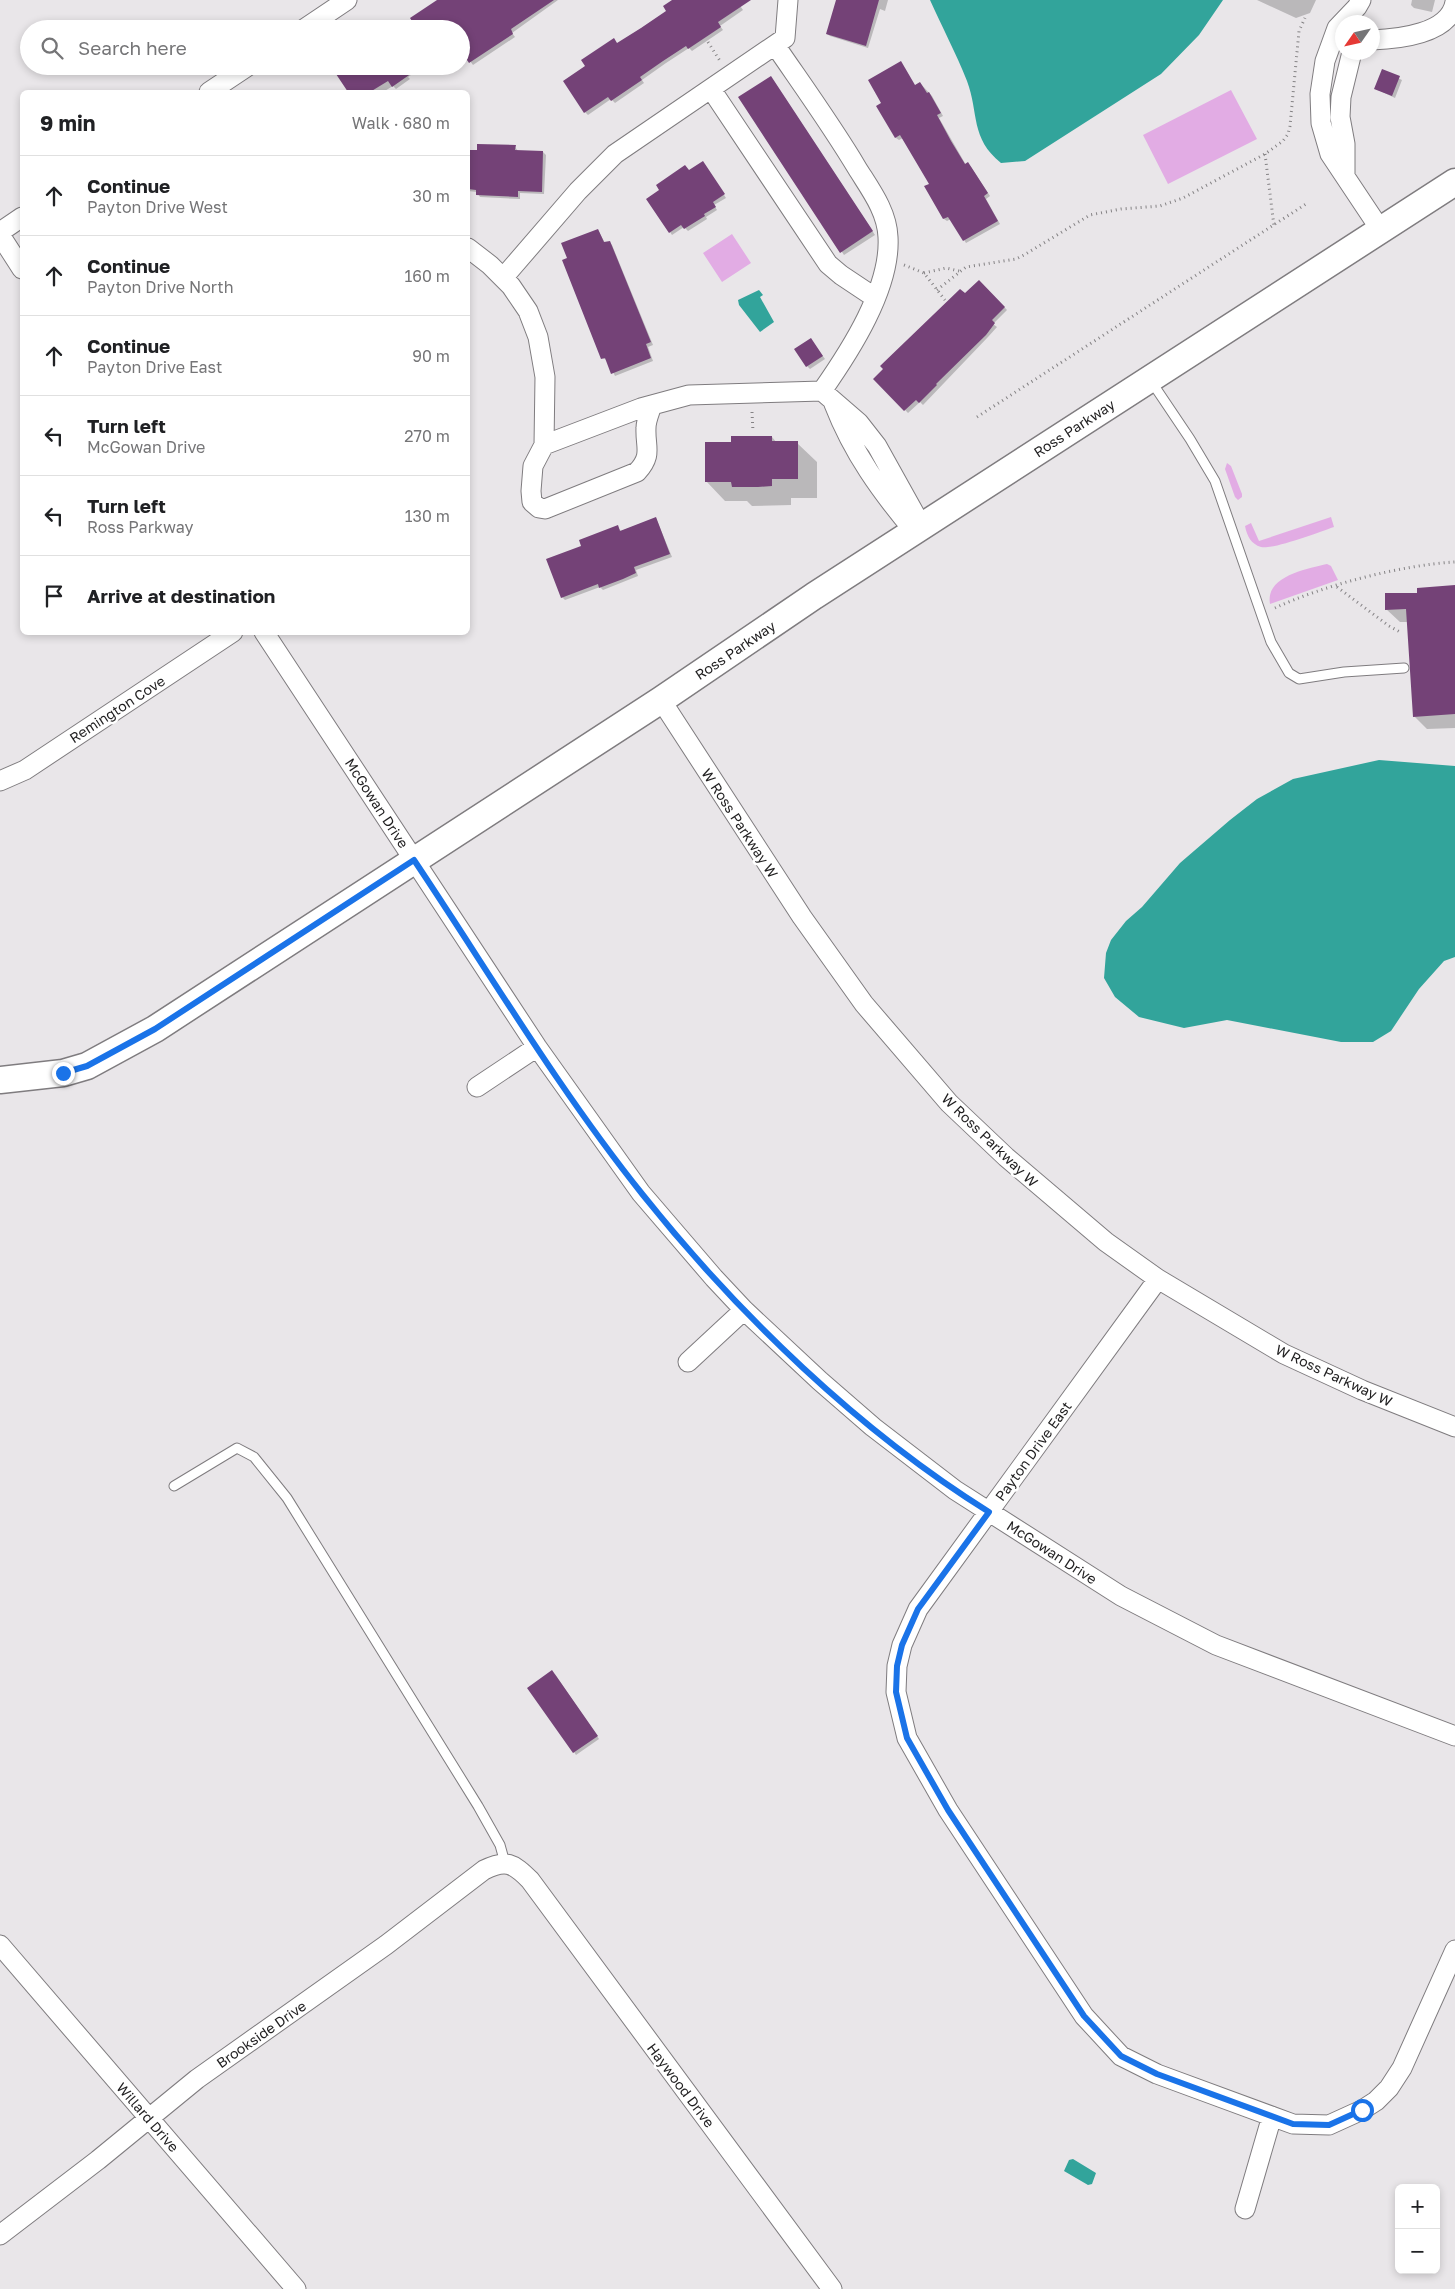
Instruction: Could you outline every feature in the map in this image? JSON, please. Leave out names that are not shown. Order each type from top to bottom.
[{"type":"street","points":[[317,20],[347,0]]},
{"type":"street","points":[[788,0],[780,42],[880,205],[886,221],[888,237],[887,261],[884,274],[852,348],[828,397]]},
{"type":"street","points":[[1380,40],[1395,39],[1432,30],[1454,9],[1455,2]]},
{"type":"street","points":[[1358,10],[1337,28],[1325,61],[1320,94],[1322,124],[1330,154],[1380,229]]},
{"type":"street","points":[[503,278],[578,191],[610,160],[780,42]]},
{"type":"street","points":[[1345,174],[1345,144],[1340,117],[1341,97],[1350,60]]},
{"type":"street","points":[[211,90],[234,75]]},
{"type":"street","points":[[712,89],[828,264],[874,297]]},
{"type":"street","name":"Ross Parkway","points":[[0,1080],[63,1073],[87,1066],[110,1055],[240,975],[918,530],[1455,182]]},
{"type":"street","points":[[20,219],[0,234],[20,266]]},
{"type":"street","points":[[470,250],[511,286],[528,311],[538,338],[546,377],[544,444],[533,466],[531,491],[532,502],[539,508],[545,509],[637,472],[646,462],[648,450],[646,427],[652,405]]},
{"type":"street","points":[[544,444],[603,421],[689,395],[828,397],[859,424],[877,446],[918,530]]},
{"type":"street","name":"Remington Cove","points":[[0,781],[25,770],[228,635]]},
{"type":"street","name":"McGowan Drive","points":[[266,635],[537,1047],[641,1193],[744,1310],[873,1428],[955,1490],[1121,1596],[1216,1645],[1455,1736]]},
{"type":"street","name":"W Ross Parkway W","points":[[661,700],[802,917],[864,1004],[905,1054],[955,1109],[1031,1180],[1106,1242],[1158,1279],[1291,1358],[1362,1390],[1455,1427]]},
{"type":"street","points":[[477,1087],[537,1047]]},
{"type":"street","name":"Payton Drive East","points":[[1158,1279],[918,1609],[902,1645],[897,1666],[896,1692],[907,1738],[948,1810],[1084,2016],[1112,2048],[1121,2056],[1157,2074],[1233,2104],[1293,2124],[1329,2125],[1345,2119],[1376,2101],[1389,2088],[1402,2068],[1455,1950]]},
{"type":"street","points":[[688,1362],[744,1310]]},
{"type":"street","name":"Haywood Drive","points":[[505,1863],[520,1870],[530,1880],[832,2289]]},
{"type":"street","name":"Brookside Drive","points":[[0,2235],[98,2160],[197,2079],[386,1944],[484,1870],[497,1864],[505,1863]]},
{"type":"street","name":"Willard Drive","points":[[0,1945],[296,2289]]},
{"type":"street","points":[[1245,2210],[1272,2116]]},
{"type":"lane","points":[[1150,379],[1215,481],[1261,615],[1280,662],[1289,673],[1299,679],[1344,672],[1404,668]]},
{"type":"lane","points":[[174,1486],[237,1448],[254,1457],[287,1498],[478,1806],[500,1845],[505,1863]]},
{"type":"path","points":[[936,290],[966,267],[1016,259],[1090,215],[1121,208],[1160,206],[1183,198],[1265,154],[1283,141],[1288,134],[1299,31],[1305,18]]},
{"type":"path","points":[[1265,154],[1274,226]]},
{"type":"path","points":[[977,417],[1306,204]]},
{"type":"path","points":[[887,261],[916,268],[924,273],[945,300]]},
{"type":"path","points":[[924,273],[946,268],[959,272]]},
{"type":"path","points":[[1261,615],[1286,603],[1337,586],[1407,568],[1455,562]]},
{"type":"path","points":[[1337,586],[1389,626],[1402,633]]},
{"type":"shaded area","points":[[1231,90],[1257,139],[1168,184],[1143,135]]},
{"type":"shaded area","points":[[732,234],[751,263],[722,282],[703,253]]},
{"type":"shaded area","points":[[1227,463],[1231,466],[1242,494],[1242,497],[1238,500],[1235,497],[1225,469]]},
{"type":"shaded area","points":[[1331,517],[1334,527],[1267,547],[1258,546],[1252,542],[1245,526],[1251,523],[1259,541]]},
{"type":"shaded area","points":[[1327,564],[1331,566],[1338,580],[1270,604],[1270,594],[1281,580],[1299,571]]},
{"type":"water","points":[[930,0],[1223,0],[1199,35],[1161,74],[1025,161],[1001,163],[991,154],[980,135],[967,81]]},
{"type":"water","points":[[759,290],[763,295],[760,297],[774,322],[760,332],[739,305],[738,300]]},
{"type":"water","points":[[1379,760],[1455,766],[1455,957],[1444,961],[1419,989],[1391,1031],[1373,1042],[1341,1042],[1227,1020],[1184,1028],[1139,1017],[1115,997],[1104,978],[1106,953],[1111,940],[1126,921],[1142,907],[1180,863],[1257,799],[1293,779]]},
{"type":"water","points":[[1073,2159],[1096,2173],[1092,2184],[1088,2185],[1064,2171],[1069,2160]]},
{"type":"building","points":[[437,0],[554,0],[511,29],[513,34],[470,62],[470,20],[411,20],[410,18]]},
{"type":"building","points":[[672,0],[751,0],[718,22],[721,27],[688,49],[686,46],[663,61],[640,77],[642,80],[611,101],[608,97],[584,113],[563,81],[585,66],[581,60],[614,38],[617,43],[641,28],[666,11],[663,6]]},
{"type":"building","points":[[836,0],[879,0],[866,46],[826,34]]},
{"type":"building","points":[[901,61],[915,85],[920,82],[927,93],[929,92],[941,113],[937,115],[951,141],[965,164],[968,162],[988,193],[984,196],[998,221],[963,241],[948,217],[943,219],[924,186],[929,184],[900,135],[895,138],[876,106],[881,103],[868,80]]},
{"type":"building","points":[[1382,69],[1400,76],[1392,96],[1374,89]]},
{"type":"building","points":[[337,75],[409,75],[392,87],[388,81],[373,90],[347,90]]},
{"type":"building","points":[[771,76],[873,231],[840,253],[738,97]]},
{"type":"building","points":[[477,144],[516,145],[515,150],[543,151],[542,192],[518,191],[518,197],[476,195],[476,190],[470,189],[470,150],[477,150]]},
{"type":"building","points":[[703,161],[725,194],[713,202],[716,207],[704,214],[705,216],[684,229],[681,225],[669,233],[646,199],[659,190],[656,185],[685,165],[689,170]]},
{"type":"building","points":[[598,229],[604,242],[610,241],[651,342],[646,344],[651,358],[611,374],[605,358],[601,359],[562,260],[567,258],[561,243]]},
{"type":"building","points":[[979,280],[1005,307],[992,320],[995,323],[986,335],[919,403],[916,400],[904,411],[873,379],[883,369],[880,366],[960,289],[965,293]]},
{"type":"building","points":[[811,338],[823,356],[806,367],[794,349]]},
{"type":"building","points":[[731,436],[772,436],[772,441],[798,441],[798,479],[772,479],[772,486],[758,487],[732,487],[731,482],[705,482],[705,442],[731,442]]},
{"type":"building","points":[[656,517],[670,554],[634,567],[636,573],[623,579],[599,588],[598,584],[561,598],[546,559],[581,546],[579,540],[618,525],[620,531]]},
{"type":"building","points":[[1455,585],[1455,714],[1413,717],[1406,609],[1385,610],[1385,593],[1417,593],[1417,588]]},
{"type":"building","points":[[552,1670],[598,1736],[573,1753],[527,1688]]},
{"type":"route","points":[[63,1073],[87,1066],[110,1055],[155,1029],[414,860],[579,1109],[641,1193],[668,1226],[744,1310],[820,1381],[873,1428],[955,1490],[989,1512],[918,1609],[902,1645],[897,1666],[896,1692],[907,1738],[918,1759],[948,1810],[1084,2016],[1121,2056],[1157,2074],[1200,2089],[1233,2104],[1293,2124],[1310,2126],[1329,2125],[1362,2110]]}]
